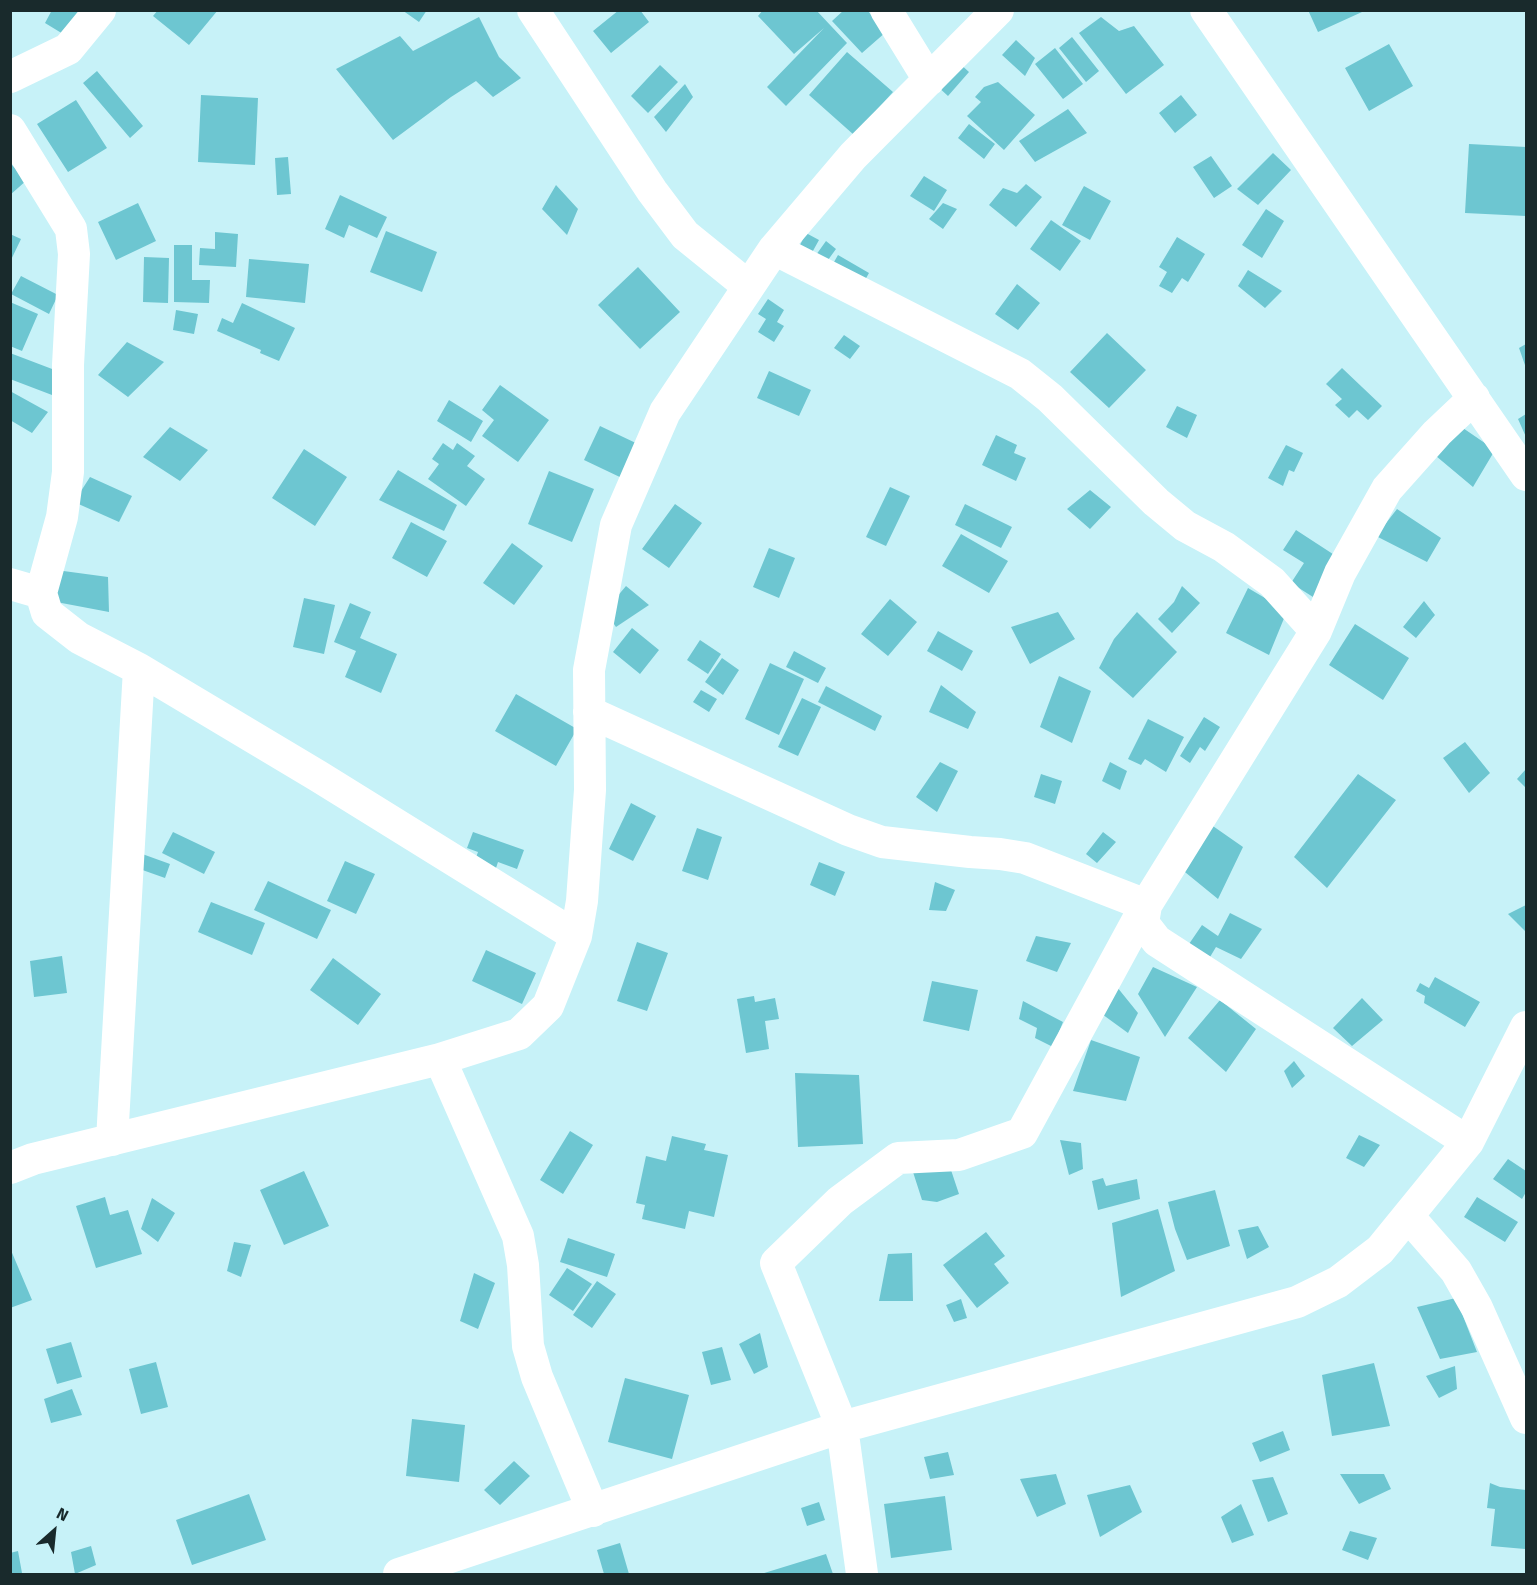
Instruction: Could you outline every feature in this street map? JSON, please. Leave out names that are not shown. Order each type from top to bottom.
[{"type":"street","points":[[10,77],[68,49],[100,10]]},
{"type":"street","points":[[533,10],[652,191],[685,235],[748,286]]},
{"type":"street","points":[[886,10],[929,80]]},
{"type":"street","points":[[10,1168],[33,1159],[440,1059],[519,1034],[548,1006],[576,936],[582,901],[590,790],[589,670],[616,525],[665,412],[774,249],[853,156],[998,10]]},
{"type":"street","points":[[1206,10],[1527,475]]},
{"type":"street","points":[[10,130],[71,229],[74,254],[68,365],[68,472],[62,517],[41,593],[47,613],[80,638],[139,669],[318,776],[576,936]]},
{"type":"street","points":[[774,249],[1020,374],[1050,398],[1155,502],[1185,526],[1224,547],[1272,582],[1316,631]]},
{"type":"street","points":[[862,1575],[842,1427],[776,1263],[840,1201],[898,1158],[958,1155],[1022,1133],[1146,905],[1316,631],[1340,573],[1387,489],[1437,433],[1474,398]]},
{"type":"street","points":[[10,584],[41,593]]},
{"type":"street","points":[[112,1140],[139,669]]},
{"type":"street","points":[[590,712],[848,830],[882,842],[1025,858],[1146,905]]},
{"type":"street","points":[[1146,905],[1143,923],[1157,941],[1468,1142]]},
{"type":"street","points":[[399,1575],[842,1427],[1297,1302],[1338,1282],[1380,1250],[1468,1142],[1527,1027]]},
{"type":"street","points":[[440,1059],[518,1236],[523,1264],[528,1346],[537,1377],[593,1510]]},
{"type":"street","points":[[1408,1216],[1456,1271],[1477,1308],[1527,1418]]},
{"type":"building","points":[[52,10],[93,10],[68,37],[45,23]]},
{"type":"building","points":[[158,10],[218,10],[189,45],[153,16]]},
{"type":"building","points":[[402,10],[427,10],[419,22]]},
{"type":"building","points":[[619,10],[640,10],[649,22],[611,53],[593,31]]},
{"type":"building","points":[[763,10],[816,10],[847,43],[786,106],[767,87],[824,28],[794,54],[758,16]]},
{"type":"building","points":[[844,10],[867,10],[886,32],[862,53],[832,21]]},
{"type":"building","points":[[1308,10],[1361,10],[1362,12],[1318,32]]},
{"type":"building","points":[[479,17],[499,57],[521,78],[493,97],[476,81],[393,140],[336,69],[400,36],[413,51]]},
{"type":"building","points":[[1101,17],[1119,31],[1134,26],[1164,65],[1126,94],[1079,33]]},
{"type":"building","points":[[1072,37],[1099,71],[1086,82],[1059,48]]},
{"type":"building","points":[[1016,40],[1035,58],[1025,76],[1002,55]]},
{"type":"building","points":[[1389,44],[1413,86],[1369,111],[1345,68]]},
{"type":"building","points":[[1055,48],[1083,84],[1063,99],[1035,64]]},
{"type":"building","points":[[847,52],[893,92],[854,135],[809,95]]},
{"type":"building","points":[[958,62],[969,72],[948,96],[936,85]]},
{"type":"building","points":[[660,65],[678,82],[648,113],[631,96]]},
{"type":"building","points":[[97,71],[143,126],[130,138],[83,83]]},
{"type":"building","points":[[998,82],[1035,115],[1004,150],[967,116],[981,102],[975,97],[984,87]]},
{"type":"building","points":[[685,84],[693,97],[666,132],[654,117]]},
{"type":"building","points":[[201,95],[258,98],[255,165],[198,162]]},
{"type":"building","points":[[1181,95],[1197,115],[1175,133],[1159,113]]},
{"type":"building","points":[[76,100],[107,148],[68,172],[37,124]]},
{"type":"building","points":[[1068,109],[1087,133],[1035,162],[1019,141]]},
{"type":"building","points":[[969,124],[995,144],[984,159],[958,138]]},
{"type":"building","points":[[1469,144],[1526,147],[1526,216],[1465,213]]},
{"type":"building","points":[[1273,153],[1291,170],[1258,205],[1237,189]]},
{"type":"building","points":[[1211,156],[1232,186],[1214,198],[1193,167]]},
{"type":"building","points":[[288,157],[291,194],[277,195],[275,158]]},
{"type":"building","points":[[10,163],[27,180],[10,195]]},
{"type":"building","points":[[924,176],[947,190],[934,211],[910,196]]},
{"type":"building","points":[[1026,184],[1042,197],[1016,227],[989,205],[1003,188],[1017,193]]},
{"type":"building","points":[[556,185],[578,209],[567,235],[542,209]]},
{"type":"building","points":[[1084,186],[1111,201],[1090,240],[1062,225]]},
{"type":"building","points":[[340,195],[387,217],[377,238],[349,225],[344,238],[325,229]]},
{"type":"building","points":[[138,203],[156,241],[116,260],[98,222]]},
{"type":"building","points":[[943,203],[957,209],[943,229],[929,219]]},
{"type":"building","points":[[1266,209],[1284,221],[1262,258],[1242,245]]},
{"type":"building","points":[[1051,220],[1081,241],[1060,271],[1030,249]]},
{"type":"building","points":[[386,231],[437,252],[422,292],[370,272]]},
{"type":"building","points":[[215,232],[238,234],[236,267],[199,265],[200,248],[215,249]]},
{"type":"building","points":[[806,233],[819,240],[809,258],[797,251]]},
{"type":"building","points":[[10,234],[21,239],[10,262]]},
{"type":"building","points":[[1177,237],[1205,254],[1188,282],[1182,278],[1172,293],[1159,286],[1167,272],[1159,267]]},
{"type":"building","points":[[826,241],[836,249],[828,260],[816,255]]},
{"type":"building","points":[[174,245],[192,245],[192,280],[210,280],[209,303],[174,302]]},
{"type":"building","points":[[838,255],[869,273],[861,287],[830,269]]},
{"type":"building","points":[[144,257],[169,258],[168,303],[143,302]]},
{"type":"building","points":[[249,259],[309,264],[305,303],[246,297]]},
{"type":"building","points":[[638,267],[680,312],[640,349],[598,305]]},
{"type":"building","points":[[1248,270],[1282,291],[1265,308],[1238,286]]},
{"type":"building","points":[[21,276],[58,295],[49,314],[11,294]]},
{"type":"building","points":[[1017,284],[1040,303],[1018,330],[995,314]]},
{"type":"building","points":[[768,299],[784,310],[777,322],[784,326],[774,342],[758,332],[766,319],[758,314]]},
{"type":"building","points":[[10,302],[38,314],[22,351],[10,346]]},
{"type":"building","points":[[242,303],[295,328],[279,361],[260,353],[261,350],[217,331],[222,318],[233,323]]},
{"type":"building","points":[[176,310],[198,314],[194,334],[173,330]]},
{"type":"building","points":[[1107,333],[1146,370],[1109,408],[1070,372]]},
{"type":"building","points":[[844,335],[860,346],[850,359],[834,348]]},
{"type":"building","points":[[127,342],[164,362],[128,397],[98,375]]},
{"type":"building","points":[[1526,344],[1526,368],[1519,348]]},
{"type":"building","points":[[10,353],[60,372],[52,395],[10,379]]},
{"type":"building","points":[[1342,368],[1382,406],[1368,420],[1357,410],[1349,418],[1335,405],[1342,399],[1326,384]]},
{"type":"building","points":[[769,371],[811,390],[799,416],[757,398]]},
{"type":"building","points":[[500,385],[549,420],[518,462],[482,436],[494,420],[482,410]]},
{"type":"building","points":[[10,391],[48,412],[32,433],[10,420]]},
{"type":"building","points":[[449,400],[483,421],[471,442],[437,421]]},
{"type":"building","points":[[1177,406],[1197,415],[1187,438],[1166,427]]},
{"type":"building","points":[[1526,414],[1526,437],[1518,419]]},
{"type":"building","points":[[600,426],[640,445],[624,479],[584,460]]},
{"type":"building","points":[[1460,426],[1495,450],[1473,487],[1436,456]]},
{"type":"building","points":[[170,427],[208,450],[180,481],[143,457]]},
{"type":"building","points":[[996,435],[1017,445],[1014,453],[1026,458],[1016,481],[982,465]]},
{"type":"building","points":[[443,443],[453,450],[457,443],[475,456],[467,466],[485,479],[466,506],[428,479],[439,464],[432,459]]},
{"type":"building","points":[[1286,445],[1303,453],[1294,472],[1289,470],[1283,486],[1268,478]]},
{"type":"building","points":[[304,449],[347,477],[315,526],[272,498]]},
{"type":"building","points":[[398,470],[457,505],[444,531],[379,500]]},
{"type":"building","points":[[549,471],[594,489],[572,542],[528,524]]},
{"type":"building","points":[[90,477],[132,496],[119,522],[74,502]]},
{"type":"building","points":[[890,487],[910,496],[886,546],[866,537]]},
{"type":"building","points":[[1090,490],[1111,507],[1090,529],[1067,509]]},
{"type":"building","points":[[675,504],[702,523],[669,568],[642,549]]},
{"type":"building","points":[[965,504],[1012,527],[1001,548],[955,525]]},
{"type":"building","points":[[1397,509],[1441,538],[1427,562],[1376,536]]},
{"type":"building","points":[[411,522],[447,541],[427,577],[392,558]]},
{"type":"building","points":[[1296,530],[1339,558],[1313,597],[1291,583],[1304,563],[1283,550]]},
{"type":"building","points":[[961,534],[1008,561],[989,593],[942,566]]},
{"type":"building","points":[[512,543],[543,566],[514,605],[483,583]]},
{"type":"building","points":[[769,548],[795,558],[779,598],[753,587]]},
{"type":"building","points":[[56,570],[108,577],[109,612],[51,601]]},
{"type":"building","points":[[626,586],[649,605],[616,627],[605,611]]},
{"type":"building","points":[[1182,586],[1200,603],[1172,633],[1158,619],[1174,602]]},
{"type":"building","points":[[1248,588],[1287,611],[1269,655],[1226,633]]},
{"type":"building","points":[[304,598],[335,605],[324,654],[293,647]]},
{"type":"building","points":[[890,599],[917,622],[888,656],[861,634]]},
{"type":"building","points":[[1424,601],[1435,615],[1416,638],[1403,627]]},
{"type":"building","points":[[350,603],[371,612],[360,638],[397,654],[381,693],[345,677],[356,651],[334,642]]},
{"type":"building","points":[[1058,612],[1075,639],[1030,664],[1011,627]]},
{"type":"building","points":[[1137,612],[1177,652],[1133,698],[1099,668],[1114,639]]},
{"type":"building","points":[[1355,624],[1409,658],[1383,700],[1329,665]]},
{"type":"building","points":[[632,628],[659,650],[640,674],[613,652]]},
{"type":"building","points":[[938,631],[973,651],[962,671],[927,651]]},
{"type":"building","points":[[700,640],[721,654],[708,674],[687,660]]},
{"type":"building","points":[[794,651],[826,668],[818,683],[786,667]]},
{"type":"building","points":[[722,658],[739,670],[723,695],[705,682]]},
{"type":"building","points":[[770,663],[804,679],[779,735],[745,719]]},
{"type":"building","points":[[1059,676],[1091,691],[1072,743],[1040,727]]},
{"type":"building","points":[[941,685],[976,712],[968,729],[929,712]]},
{"type":"building","points":[[826,686],[882,716],[875,731],[818,702]]},
{"type":"building","points":[[701,690],[717,699],[709,712],[693,702]]},
{"type":"building","points":[[516,694],[577,729],[556,766],[495,731]]},
{"type":"building","points":[[802,698],[821,707],[798,756],[778,747]]},
{"type":"building","points":[[1204,717],[1220,727],[1205,751],[1200,747],[1190,763],[1180,756]]},
{"type":"building","points":[[1148,719],[1184,737],[1166,772],[1145,759],[1141,765],[1128,759]]},
{"type":"building","points":[[1465,742],[1490,773],[1469,793],[1443,758]]},
{"type":"building","points":[[940,762],[958,771],[937,812],[916,797]]},
{"type":"building","points":[[1110,762],[1127,771],[1120,790],[1102,781]]},
{"type":"building","points":[[1526,769],[1526,788],[1517,779]]},
{"type":"building","points":[[1041,774],[1062,781],[1055,804],[1034,797]]},
{"type":"building","points":[[1358,774],[1396,800],[1327,888],[1294,857]]},
{"type":"building","points":[[631,803],[656,816],[633,861],[609,849]]},
{"type":"building","points":[[1210,824],[1243,847],[1218,899],[1180,868]]},
{"type":"building","points":[[697,828],[722,837],[708,880],[682,871]]},
{"type":"building","points":[[173,832],[215,852],[204,874],[162,853]]},
{"type":"building","points":[[473,832],[524,850],[517,869],[498,862],[495,871],[474,863],[478,852],[467,848]]},
{"type":"building","points":[[1103,832],[1116,842],[1097,863],[1086,854]]},
{"type":"building","points":[[134,851],[170,864],[165,878],[134,867]]},
{"type":"building","points":[[345,861],[375,874],[356,914],[327,901]]},
{"type":"building","points":[[819,862],[845,872],[835,896],[810,885]]},
{"type":"building","points":[[268,881],[331,910],[317,939],[254,910]]},
{"type":"building","points":[[935,882],[955,890],[946,911],[929,910]]},
{"type":"building","points":[[211,902],[265,923],[252,955],[198,932]]},
{"type":"building","points":[[1526,905],[1526,932],[1508,914]]},
{"type":"building","points":[[1230,913],[1262,929],[1241,959],[1216,947],[1210,957],[1189,944],[1202,925],[1218,936]]},
{"type":"building","points":[[1036,936],[1071,943],[1057,972],[1026,961]]},
{"type":"building","points":[[637,942],[668,953],[647,1011],[617,1001]]},
{"type":"building","points":[[486,950],[536,973],[522,1004],[472,981]]},
{"type":"building","points":[[62,956],[67,993],[34,997],[30,961]]},
{"type":"building","points":[[333,958],[381,994],[358,1025],[310,990]]},
{"type":"building","points":[[1153,967],[1197,987],[1165,1037],[1138,994]]},
{"type":"building","points":[[1435,977],[1480,1002],[1465,1027],[1424,1003],[1425,996],[1416,991],[1420,983],[1429,988]]},
{"type":"building","points":[[932,981],[978,990],[969,1031],[923,1021]]},
{"type":"building","points":[[1117,987],[1138,1013],[1128,1033],[1095,1009]]},
{"type":"building","points":[[754,996],[755,1002],[775,998],[779,1019],[765,1021],[769,1049],[746,1053],[737,999]]},
{"type":"building","points":[[1362,998],[1383,1020],[1352,1046],[1333,1028]]},
{"type":"building","points":[[1220,1000],[1256,1029],[1226,1072],[1188,1038]]},
{"type":"building","points":[[1023,1001],[1063,1022],[1053,1047],[1035,1038],[1037,1028],[1019,1019]]},
{"type":"building","points":[[1091,1040],[1140,1057],[1126,1101],[1073,1091]]},
{"type":"building","points":[[1294,1061],[1305,1076],[1292,1088],[1284,1071]]},
{"type":"building","points":[[795,1073],[859,1075],[863,1144],[798,1147]]},
{"type":"building","points":[[570,1131],[593,1145],[563,1194],[540,1180]]},
{"type":"building","points":[[1359,1135],[1380,1145],[1364,1167],[1346,1158]]},
{"type":"building","points":[[672,1136],[706,1144],[704,1150],[728,1155],[714,1217],[689,1211],[685,1229],[642,1219],[645,1205],[636,1203],[646,1156],[666,1161]]},
{"type":"building","points":[[1060,1140],[1081,1143],[1083,1169],[1069,1175]]},
{"type":"building","points":[[1508,1159],[1526,1171],[1526,1192],[1522,1199],[1493,1179]]},
{"type":"building","points":[[948,1161],[959,1194],[937,1202],[922,1200],[913,1172]]},
{"type":"building","points":[[304,1171],[329,1226],[284,1245],[260,1190]]},
{"type":"building","points":[[1103,1178],[1106,1186],[1137,1179],[1140,1199],[1098,1210],[1092,1181]]},
{"type":"building","points":[[1215,1190],[1230,1246],[1187,1260],[1168,1202]]},
{"type":"building","points":[[105,1197],[110,1215],[128,1210],[142,1254],[96,1268],[76,1206]]},
{"type":"building","points":[[1477,1197],[1518,1222],[1505,1242],[1464,1217]]},
{"type":"building","points":[[152,1198],[175,1213],[158,1242],[141,1229]]},
{"type":"building","points":[[1158,1209],[1175,1271],[1121,1297],[1112,1223]]},
{"type":"building","points":[[1258,1226],[1269,1247],[1247,1259],[1238,1230]]},
{"type":"building","points":[[986,1232],[1005,1256],[994,1264],[1009,1283],[977,1308],[943,1265]]},
{"type":"building","points":[[568,1238],[615,1254],[607,1277],[560,1262]]},
{"type":"building","points":[[234,1242],[251,1245],[241,1277],[227,1271]]},
{"type":"building","points":[[10,1248],[32,1300],[10,1308]]},
{"type":"building","points":[[912,1253],[913,1301],[879,1301],[888,1254]]},
{"type":"building","points":[[567,1268],[592,1284],[573,1311],[549,1295]]},
{"type":"building","points":[[474,1273],[495,1283],[478,1329],[460,1321]]},
{"type":"building","points":[[597,1281],[616,1294],[592,1328],[573,1315]]},
{"type":"building","points":[[1456,1298],[1477,1352],[1440,1359],[1417,1307]]},
{"type":"building","points":[[961,1299],[967,1318],[954,1322],[946,1305]]},
{"type":"building","points":[[760,1333],[768,1367],[754,1374],[739,1344]]},
{"type":"building","points":[[71,1342],[82,1377],[57,1384],[46,1349]]},
{"type":"building","points":[[722,1347],[731,1380],[711,1385],[702,1352]]},
{"type":"building","points":[[156,1362],[168,1407],[141,1414],[129,1369]]},
{"type":"building","points":[[1374,1363],[1390,1426],[1332,1436],[1322,1375]]},
{"type":"building","points":[[1455,1366],[1457,1389],[1439,1398],[1426,1376]]},
{"type":"building","points":[[625,1378],[689,1395],[672,1459],[608,1442]]},
{"type":"building","points":[[72,1389],[82,1415],[51,1423],[44,1399]]},
{"type":"building","points":[[412,1419],[465,1425],[459,1482],[406,1476]]},
{"type":"building","points":[[1283,1431],[1290,1450],[1260,1462],[1252,1443]]},
{"type":"building","points":[[948,1452],[954,1475],[930,1479],[924,1457]]},
{"type":"building","points":[[514,1461],[530,1476],[500,1505],[484,1490]]},
{"type":"building","points":[[1056,1474],[1066,1504],[1037,1517],[1020,1479]]},
{"type":"building","points":[[1340,1474],[1384,1474],[1391,1489],[1359,1504]]},
{"type":"building","points":[[1273,1477],[1288,1514],[1268,1522],[1252,1480]]},
{"type":"building","points":[[1490,1483],[1500,1487],[1526,1490],[1525,1549],[1491,1546],[1495,1509],[1487,1508]]},
{"type":"building","points":[[1130,1485],[1142,1512],[1100,1537],[1087,1495]]},
{"type":"building","points":[[249,1494],[266,1540],[192,1565],[176,1520]]},
{"type":"building","points":[[945,1496],[952,1550],[891,1558],[884,1504]]},
{"type":"building","points":[[819,1502],[825,1520],[807,1526],[801,1508]]},
{"type":"building","points":[[1241,1504],[1254,1535],[1232,1543],[1221,1517]]},
{"type":"building","points":[[1350,1531],[1377,1538],[1368,1560],[1342,1550]]},
{"type":"building","points":[[620,1543],[629,1574],[604,1574],[597,1550]]},
{"type":"building","points":[[91,1546],[96,1565],[75,1574],[71,1552]]},
{"type":"building","points":[[18,1551],[22,1573],[10,1574],[10,1553]]},
{"type":"building","points":[[826,1554],[833,1574],[761,1574]]}]
